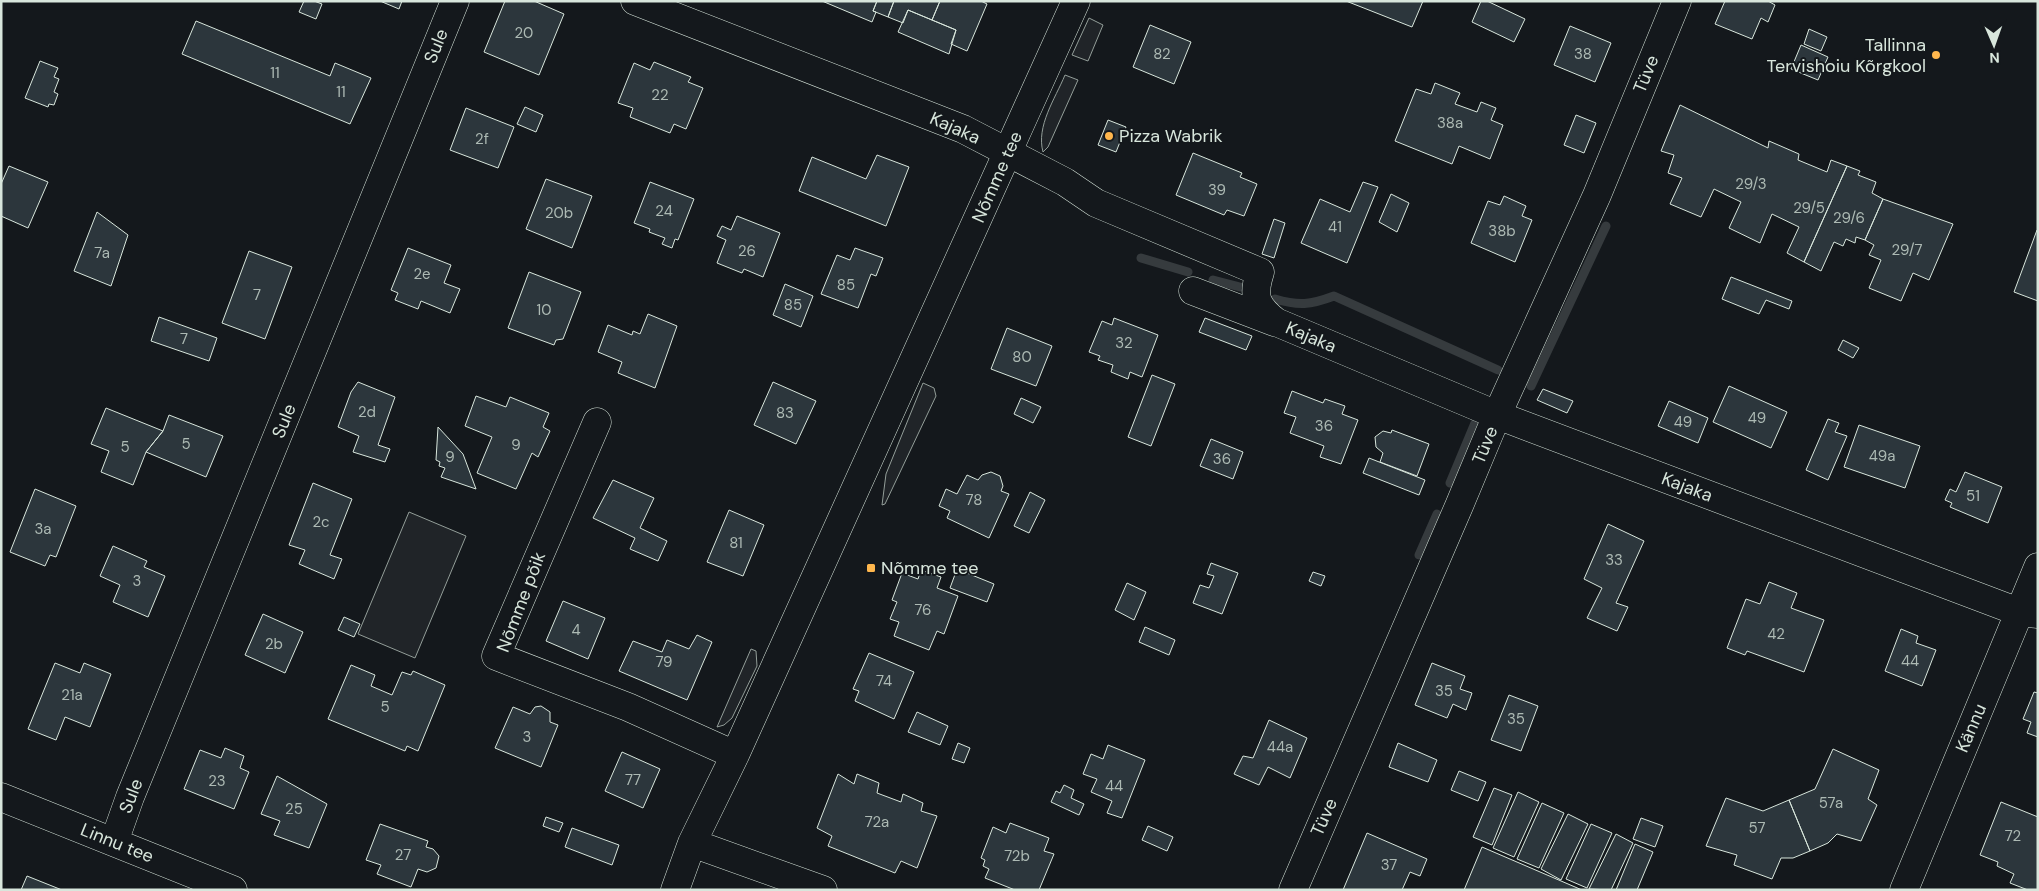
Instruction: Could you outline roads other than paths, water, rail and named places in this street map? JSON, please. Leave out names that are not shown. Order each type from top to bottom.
[{"type":"street","name":"Sule","points":[[114,842],[130,797],[455,1]]},
{"type":"street","name":"Kajaka","points":[[636,1],[963,129],[1065,182],[1096,203],[1260,272],[1256,286],[1256,299],[1263,311],[1276,322],[1497,415],[2028,613]]},
{"type":"street","name":"Nõmme tee","points":[[675,890],[692,843],[735,755],[1076,1]]},
{"type":"street","name":"Tüve","points":[[1293,890],[1460,506],[1497,415],[1597,195],[1677,1]]},
{"type":"street","points":[[1193,291],[1276,322]]},
{"type":"street","name":"Nõmme põik","points":[[596,422],[496,656],[628,707],[735,755]]},
{"type":"street","name":"Kännu","points":[[1904,890],[2028,613],[2038,567]]},
{"type":"street","name":"Linnu tee","points":[[1,797],[233,890]]},
{"type":"street","points":[[692,843],[823,890]]},
{"type":"waterway","points":[[1531,386],[1606,226]]},
{"type":"waterway","points":[[1141,258],[1188,272]]},
{"type":"waterway","points":[[1213,280],[1240,287]]},
{"type":"waterway","points":[[1275,299],[1305,304],[1334,296],[1498,370]]},
{"type":"waterway","points":[[1450,483],[1475,423]]},
{"type":"waterway","points":[[1419,555],[1437,514]]},
{"type":"place","name":"Tallinna Tervishoiu Kõrgkool","points":[[1936,55]]},
{"type":"place","name":"Pizza Wabrik","points":[[1109,136]]},
{"type":"place","name":"Nõmme tee","points":[[871,568]]}]
